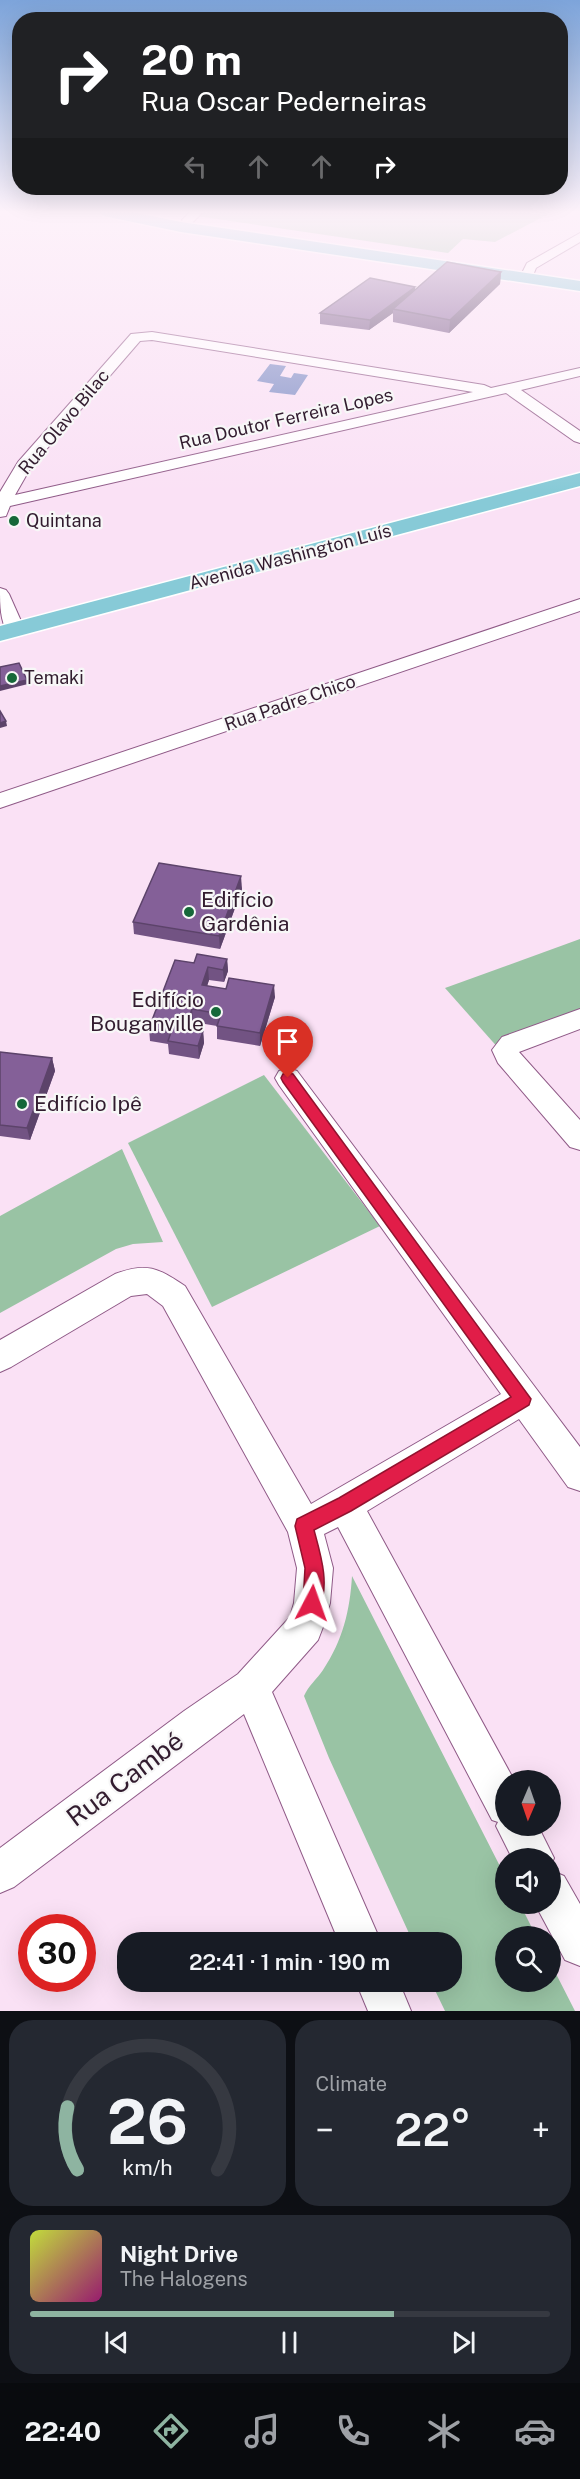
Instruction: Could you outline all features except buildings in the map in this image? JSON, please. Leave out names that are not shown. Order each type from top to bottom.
[{"type":"main road","name":"Avenida Washington Luís","points":[[6,627],[580,470]]},
{"type":"main road","name":"Avenida Washington Luís","points":[[6,627],[580,479]]},
{"type":"street","name":"Rua Olavo Bilac","points":[[1,506],[24,465],[136,337],[152,336],[503,390]]},
{"type":"street","name":"Rua Doutor Ferreira Lopes","points":[[1,506],[580,372]]},
{"type":"street","points":[[503,390],[580,438]]},
{"type":"street","points":[[0,594],[6,627]]},
{"type":"street","name":"Rua Padre Chico","points":[[0,801],[580,605]]},
{"type":"street","points":[[580,1019],[511,1044],[505,1050],[507,1056],[580,1139]]},
{"type":"street","points":[[288,1078],[580,1475]]},
{"type":"street","name":"Rua Cambé","points":[[0,1357],[126,1283],[152,1280],[174,1296],[304,1526],[315,1568],[312,1603],[305,1627],[250,1687],[197,1724],[0,1873]]},
{"type":"street","points":[[304,1526],[345,1505],[523,1399]]},
{"type":"street","points":[[345,1505],[495,1785]]},
{"type":"street","points":[[250,1687],[356,1932]]},
{"type":"street","points":[[561,1910],[580,1945]]},
{"type":"street","points":[[381,1992],[390,2011]]},
{"type":"green space","points":[[580,939],[580,1019],[500,1050],[445,988]]},
{"type":"green space","points":[[264,1075],[380,1226],[212,1307],[128,1143]]},
{"type":"green space","points":[[122,1149],[163,1242],[133,1244],[116,1249],[0,1313],[0,1216]]},
{"type":"green space","points":[[352,1576],[495,1856],[495,1914],[525,1914],[531,1926],[495,1926],[495,1992],[561,1992],[561,1984],[575,2011],[445,2011],[436,1992],[462,1992],[462,1932],[408,1932],[329,1758],[304,1696],[336,1647],[349,1601]]},
{"type":"water","points":[[270,364],[286,366],[280,376],[291,378],[294,373],[308,375],[295,395],[269,392],[274,384],[257,381]]},
{"type":"place","name":"Quintana","points":[[14,521]]},
{"type":"place","name":"Temaki","points":[[12,678]]},
{"type":"place","name":"Edifício Gardênia","points":[[189,912]]},
{"type":"place","name":"Edifício Bouganville","points":[[216,1012]]},
{"type":"place","name":"Edifício Ipê","points":[[22,1104]]},
{"type":"route","points":[[288,1078],[523,1399],[345,1505],[304,1526],[315,1568],[312,1603]]}]
